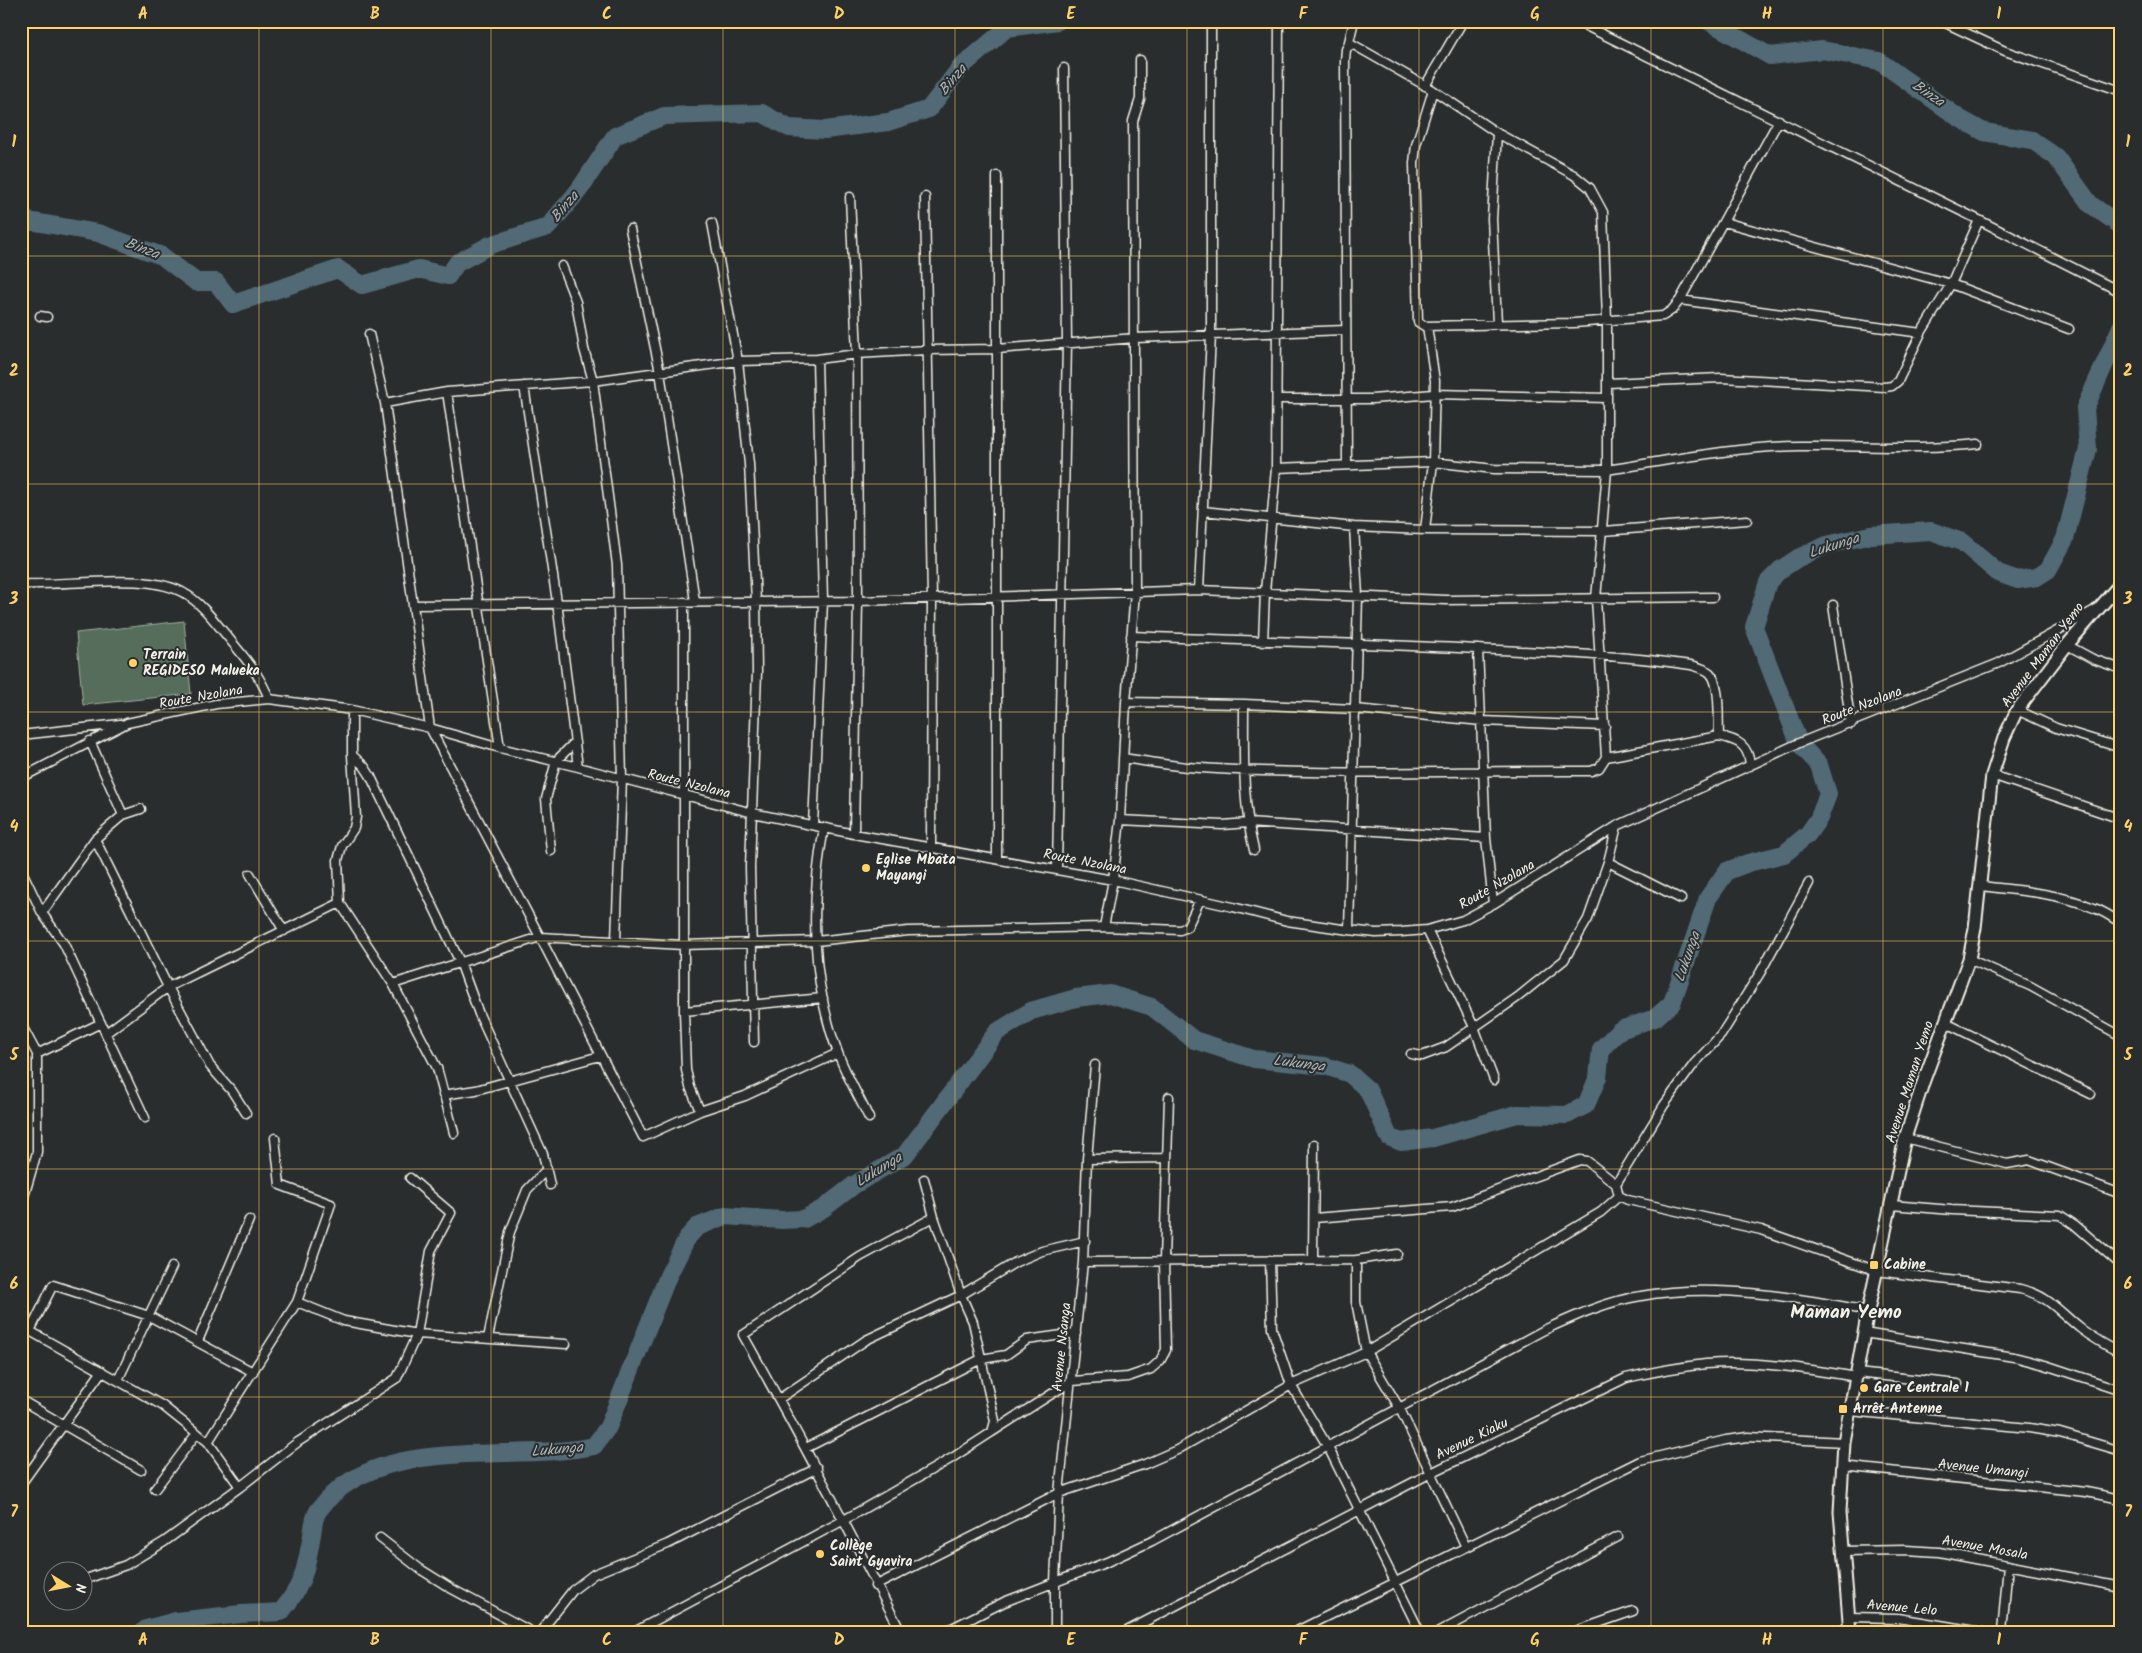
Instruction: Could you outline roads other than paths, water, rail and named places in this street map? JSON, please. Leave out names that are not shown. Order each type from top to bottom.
[{"type":"street","points":[[1199,590],[1211,335],[1211,21]]},
{"type":"street","points":[[1263,642],[1265,592],[1276,468],[1279,21]]},
{"type":"street","points":[[1347,465],[1345,60],[1354,21]]},
{"type":"street","points":[[1425,86],[1463,21]]},
{"type":"street","points":[[1576,21],[1779,120],[2121,292]]},
{"type":"street","points":[[1941,21],[2005,51],[2121,90]]},
{"type":"street","points":[[1123,758],[1185,767],[1354,772],[1591,771],[1599,768],[1606,756],[1596,599],[1608,470],[1607,320],[1603,212],[1590,188],[1574,175],[1497,133],[1433,90],[1356,46],[1352,44],[1348,46]]},
{"type":"street","points":[[1104,927],[1113,880],[1120,820],[1126,702],[1135,592],[1133,121],[1140,99],[1140,60]]},
{"type":"street","points":[[1057,869],[1060,595],[1067,343],[1064,68]]},
{"type":"street","points":[[1433,90],[1416,144],[1414,164],[1418,322],[1421,325],[1427,326],[1498,323],[1574,323],[1663,316],[1672,310],[1680,300],[1779,120]]},
{"type":"street","points":[[1497,133],[1492,219],[1498,323]]},
{"type":"street","points":[[997,176],[998,858]]},
{"type":"street","points":[[850,197],[857,354],[858,601],[854,834]]},
{"type":"street","points":[[925,197],[932,599],[931,847]]},
{"type":"street","points":[[1608,383],[1721,378],[1892,386],[1898,381],[1921,333],[1951,284],[1979,220]]},
{"type":"street","points":[[1724,222],[1951,284],[2068,329]]},
{"type":"street","points":[[712,223],[738,361],[749,464],[756,601],[757,672],[750,867],[750,942],[754,1042]]},
{"type":"street","points":[[630,230],[660,372],[694,601]]},
{"type":"street","points":[[562,266],[576,302],[584,349],[593,381],[610,503],[618,602],[622,780],[616,940]]},
{"type":"street","points":[[1680,300],[1921,333]]},
{"type":"street","points":[[1425,530],[1433,462],[1435,369],[1427,326]]},
{"type":"street","points":[[385,403],[447,392],[593,381],[738,361],[817,359],[857,354],[927,350],[997,349],[1135,338],[1346,330]]},
{"type":"street","points":[[369,334],[385,403],[430,728],[643,1137],[700,1111],[745,1096],[838,1053]]},
{"type":"street","points":[[813,825],[823,601],[817,359]]},
{"type":"street","points":[[524,386],[557,602],[578,766]]},
{"type":"street","points":[[447,392],[500,748]]},
{"type":"street","points":[[1277,399],[1348,399],[1434,394],[1608,398]]},
{"type":"street","points":[[1276,468],[1433,462],[1494,469],[1608,470],[1737,449],[1799,446],[1941,448],[1978,444]]},
{"type":"street","points":[[1203,511],[1354,528],[1425,530],[1603,531],[1747,520]]},
{"type":"street","points":[[1349,930],[1358,596],[1354,528]]},
{"type":"street","points":[[21,584],[128,581],[168,586],[186,594],[203,608],[256,672],[269,699]]},
{"type":"street","name":"Avenue Maman Yemo","points":[[1850,1632],[1840,1512],[1844,1442],[1868,1311],[1906,1138],[1924,1080],[1969,959],[1975,928],[1992,775],[2004,738],[2017,710],[2067,645],[2121,583]]},
{"type":"street","points":[[413,604],[858,601],[1199,590],[1446,600],[1713,597]]},
{"type":"street","points":[[684,602],[684,1010],[686,1070],[690,1087],[700,1111]]},
{"type":"street","points":[[1833,605],[1851,724]]},
{"type":"street","name":"Route Nzolana","points":[[21,778],[127,723],[216,704],[269,699],[352,710],[430,728],[500,748],[578,766],[622,780],[753,813],[854,834],[998,858],[1113,880],[1287,921],[1376,932],[1427,930],[1463,920],[1493,904],[1617,826],[1779,752],[1999,663],[2098,608]]},
{"type":"street","points":[[1131,636],[1263,642],[1356,643],[1600,654],[1661,660],[1703,668],[1710,673],[1716,682],[1719,736]]},
{"type":"street","points":[[2067,645],[2093,659],[2121,669]]},
{"type":"street","points":[[1478,649],[1482,722],[1482,770],[1486,838],[1493,904]]},
{"type":"street","points":[[1126,702],[1244,704],[1355,709],[1482,722],[1605,726]]},
{"type":"street","points":[[1244,704],[1244,770],[1248,823],[1254,850]]},
{"type":"street","points":[[352,710],[352,755],[356,817],[354,828],[342,846],[338,860],[340,903],[393,984],[437,1068],[454,1132]]},
{"type":"street","points":[[2017,710],[2056,728],[2121,748]]},
{"type":"street","points":[[21,735],[127,723]]},
{"type":"street","points":[[1606,756],[1719,736],[1735,739],[1743,744],[1749,757],[1750,766]]},
{"type":"street","points":[[90,741],[123,815]]},
{"type":"street","points":[[551,851],[546,799],[556,761],[575,742]]},
{"type":"street","points":[[352,755],[364,766],[370,775],[460,962],[479,1014],[543,1154],[550,1185]]},
{"type":"street","points":[[1992,775],[2121,819]]},
{"type":"street","points":[[42,913],[95,839],[123,815],[141,809]]},
{"type":"street","points":[[1120,820],[1222,825],[1248,823],[1486,838]]},
{"type":"street","points":[[1411,1054],[1422,1056],[1436,1052],[1518,998],[1564,960],[1588,919],[1608,862],[1617,826]]},
{"type":"street","points":[[824,828],[816,885],[816,940],[823,998],[838,1053],[870,1118]]},
{"type":"street","points":[[95,839],[168,987],[210,1066],[232,1091],[246,1113]]},
{"type":"street","points":[[1608,862],[1681,899]]},
{"type":"street","points":[[21,869],[42,913],[64,944],[145,1118]]},
{"type":"street","points":[[250,874],[284,931]]},
{"type":"street","points":[[1616,1184],[1664,1105],[1694,1064],[1721,1035],[1760,973],[1809,883]]},
{"type":"street","points":[[1980,886],[2028,892],[2074,902],[2094,908],[2121,922]]},
{"type":"street","points":[[393,984],[540,936],[683,945],[816,940],[908,931],[1104,927],[1180,930],[1187,927],[1200,900]]},
{"type":"street","points":[[106,1033],[168,987],[340,903]]},
{"type":"street","points":[[1427,930],[1474,1027],[1494,1080]]},
{"type":"street","points":[[1969,959],[2030,986],[2121,1036]]},
{"type":"street","points":[[684,1010],[823,998]]},
{"type":"street","points":[[36,1054],[101,1023]]},
{"type":"street","points":[[1946,1023],[2091,1094]]},
{"type":"street","points":[[21,1024],[36,1054],[37,1152],[21,1207]]},
{"type":"street","points":[[443,1095],[509,1082],[600,1056]]},
{"type":"street","name":"Avenue Nsanga","points":[[1055,1632],[1054,1582],[1059,1493],[1085,1241],[1087,1159],[1095,1065]]},
{"type":"street","points":[[634,1632],[844,1520],[952,1458],[1072,1381],[1128,1378],[1151,1369],[1160,1361],[1166,1350],[1164,1260],[1169,1097]]},
{"type":"street","points":[[208,1442],[298,1302],[331,1204],[280,1185],[275,1138]]},
{"type":"street","points":[[1906,1138],[2007,1164],[2029,1160],[2121,1194]]},
{"type":"street","points":[[1314,1144],[1314,1260]]},
{"type":"street","points":[[1087,1159],[1167,1158]]},
{"type":"street","points":[[1314,1218],[1452,1207],[1580,1160],[1587,1160],[1616,1184],[1619,1196]]},
{"type":"street","points":[[488,1338],[510,1232],[526,1190],[547,1169]]},
{"type":"street","points":[[92,1577],[126,1565],[164,1542],[298,1442],[398,1378],[416,1334],[431,1251],[451,1213],[410,1178]]},
{"type":"street","points":[[924,1179],[934,1217],[961,1295],[973,1322],[995,1421],[992,1432]]},
{"type":"street","points":[[1619,1196],[1628,1200],[1761,1230],[1877,1271],[2020,1289],[2035,1293],[2045,1298],[2081,1329],[2121,1353]]},
{"type":"street","points":[[876,1586],[1059,1493],[1145,1464],[1177,1450],[1291,1385],[1366,1352],[1601,1212],[1619,1196]]},
{"type":"street","points":[[1891,1205],[2060,1215],[2075,1225],[2121,1265]]},
{"type":"street","points":[[901,1632],[817,1468],[743,1335],[860,1257],[934,1217]]},
{"type":"street","points":[[198,1341],[249,1220]]},
{"type":"street","points":[[779,1399],[866,1340],[961,1295],[990,1276],[1042,1251],[1085,1241]]},
{"type":"street","points":[[1083,1262],[1356,1260],[1397,1254]]},
{"type":"street","points":[[1270,1260],[1272,1329],[1291,1385],[1328,1447],[1358,1511],[1420,1632]]},
{"type":"street","points":[[1356,1260],[1356,1302],[1366,1352],[1400,1409],[1466,1547]]},
{"type":"street","points":[[118,1380],[172,1266]]},
{"type":"street","points":[[30,1331],[53,1286],[148,1316],[253,1372]]},
{"type":"street","points":[[944,1632],[1004,1602],[1107,1562],[1152,1541],[1544,1330],[1580,1314],[1639,1296],[1677,1291],[1777,1296],[1868,1311]]},
{"type":"street","points":[[298,1302],[344,1321],[416,1334],[478,1340],[488,1338],[566,1344]]},
{"type":"street","points":[[21,1326],[163,1406],[208,1442],[240,1487]]},
{"type":"street","points":[[806,1448],[981,1359],[1006,1355],[1027,1340],[1076,1333]]},
{"type":"street","points":[[1864,1333],[2014,1357],[2053,1367],[2121,1390]]},
{"type":"street","name":"Avenue Kiaku","points":[[1125,1632],[1432,1473],[1600,1389],[1626,1378],[1657,1371],[1706,1364],[1744,1364],[1958,1384]]},
{"type":"street","points":[[21,1484],[102,1371]]},
{"type":"street","points":[[21,1400],[140,1470]]},
{"type":"street","points":[[1850,1411],[2029,1428],[2060,1433],[2121,1451]]},
{"type":"street","points":[[154,1489],[197,1433]]},
{"type":"street","points":[[1295,1632],[1640,1461],[1726,1440],[1748,1437],[1844,1442]]},
{"type":"street","name":"Avenue Umangi","points":[[1842,1466],[2086,1492],[2121,1499]]},
{"type":"street","points":[[540,1632],[573,1590],[594,1574],[668,1544],[817,1468]]},
{"type":"street","points":[[1439,1632],[1618,1537]]},
{"type":"street","points":[[380,1538],[420,1569],[452,1589],[532,1632]]},
{"type":"street","name":"Avenue Mosala","points":[[1842,1550],[1939,1552],[2121,1587]]},
{"type":"street","points":[[2002,1632],[2008,1565]]},
{"type":"street","points":[[1573,1632],[1633,1611]]},
{"type":"street","name":"Avenue Lelo","points":[[1848,1617],[1898,1618],[1982,1632]]},
{"type":"waterway","name":"Binza","points":[[21,227],[29,221],[98,233],[162,256],[196,282],[216,282],[233,304],[338,269],[362,285],[419,269],[448,276],[457,263],[490,245],[548,227],[579,190],[615,136],[664,116],[762,113],[789,128],[825,130],[888,122],[929,109],[960,68],[1007,28],[1058,21]]},
{"type":"waterway","name":"Binza","points":[[1708,21],[1770,56],[1822,50],[1879,61],[1959,118],[1984,132],[2032,140],[2056,157],[2090,204],[2121,226]]},
{"type":"waterway","name":"Lukunga","points":[[143,1632],[146,1629],[176,1621],[281,1612],[299,1586],[302,1578],[316,1514],[343,1486],[374,1470],[408,1460],[446,1455],[561,1451],[594,1446],[608,1427],[668,1276],[687,1238],[697,1227],[725,1216],[782,1220],[804,1219],[824,1208],[854,1185],[905,1155],[997,1032],[1031,1011],[1076,998],[1110,994],[1152,1007],[1194,1040],[1254,1059],[1325,1066],[1350,1074],[1368,1090],[1389,1137],[1401,1142],[1433,1138],[1517,1114],[1567,1115],[1586,1105],[1598,1077],[1601,1049],[1620,1030],[1655,1018],[1672,1003],[1708,898],[1727,871],[1748,863],[1784,854],[1808,834],[1819,818],[1828,794],[1819,765],[1799,743],[1754,627],[1768,582],[1780,570],[1798,558],[1827,545],[1871,535],[1931,531],[1962,542],[1998,573],[2018,580],[2037,577],[2048,570],[2065,539],[2088,449],[2085,408],[2121,327]]},
{"type":"place","name":"Terrain REGIDESO Malueka","points":[[133,663]]},
{"type":"place","name":"Eglise Mbata Mayangi","points":[[866,868]]},
{"type":"place","name":"Cabine","points":[[1874,1265]]},
{"type":"place","name":"Gare Centrale 1","points":[[1864,1388]]},
{"type":"place","name":"Arrêt Antenne","points":[[1843,1409]]},
{"type":"place","name":"Collège Saint Gyavira","points":[[820,1554]]},
{"type":"district","name":"Maman Yemo","points":[[1846,1313]]}]
